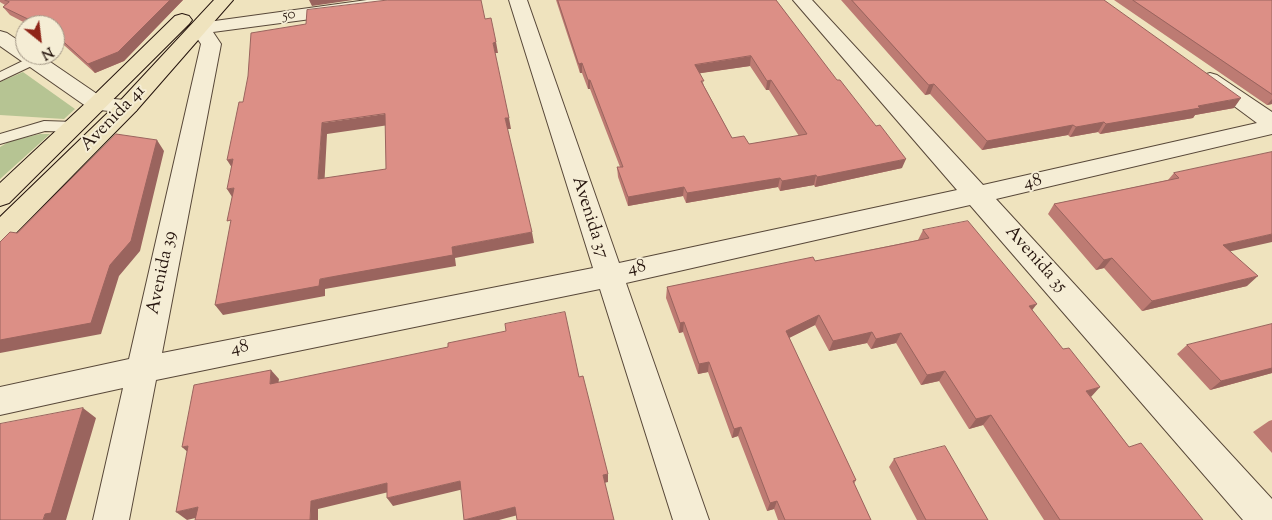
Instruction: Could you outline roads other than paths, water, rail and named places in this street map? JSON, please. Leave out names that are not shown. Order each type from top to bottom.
[{"type":"main road","name":"Avenida 41","points":[[0,197],[75,127],[200,0]]},
{"type":"main road","name":"Avenida 41","points":[[0,233],[128,106],[224,0]]},
{"type":"street","name":"50","points":[[200,28],[409,0]]},
{"type":"street","name":"Avenida 37","points":[[518,0],[608,276],[691,520]]},
{"type":"street","name":"Avenida 35","points":[[802,0],[1267,520]]},
{"type":"street","name":"Avenida 39","points":[[110,520],[211,44],[200,28]]},
{"type":"street","points":[[0,37],[15,47]]},
{"type":"street","points":[[41,65],[98,104],[128,106]]},
{"type":"street","points":[[1193,67],[1272,122]]},
{"type":"street","name":"48","points":[[0,401],[142,369],[608,276],[977,195],[1272,127]]},
{"type":"lane","points":[[0,78],[17,65]]},
{"type":"lane","points":[[0,139],[44,126],[75,127]]}]
